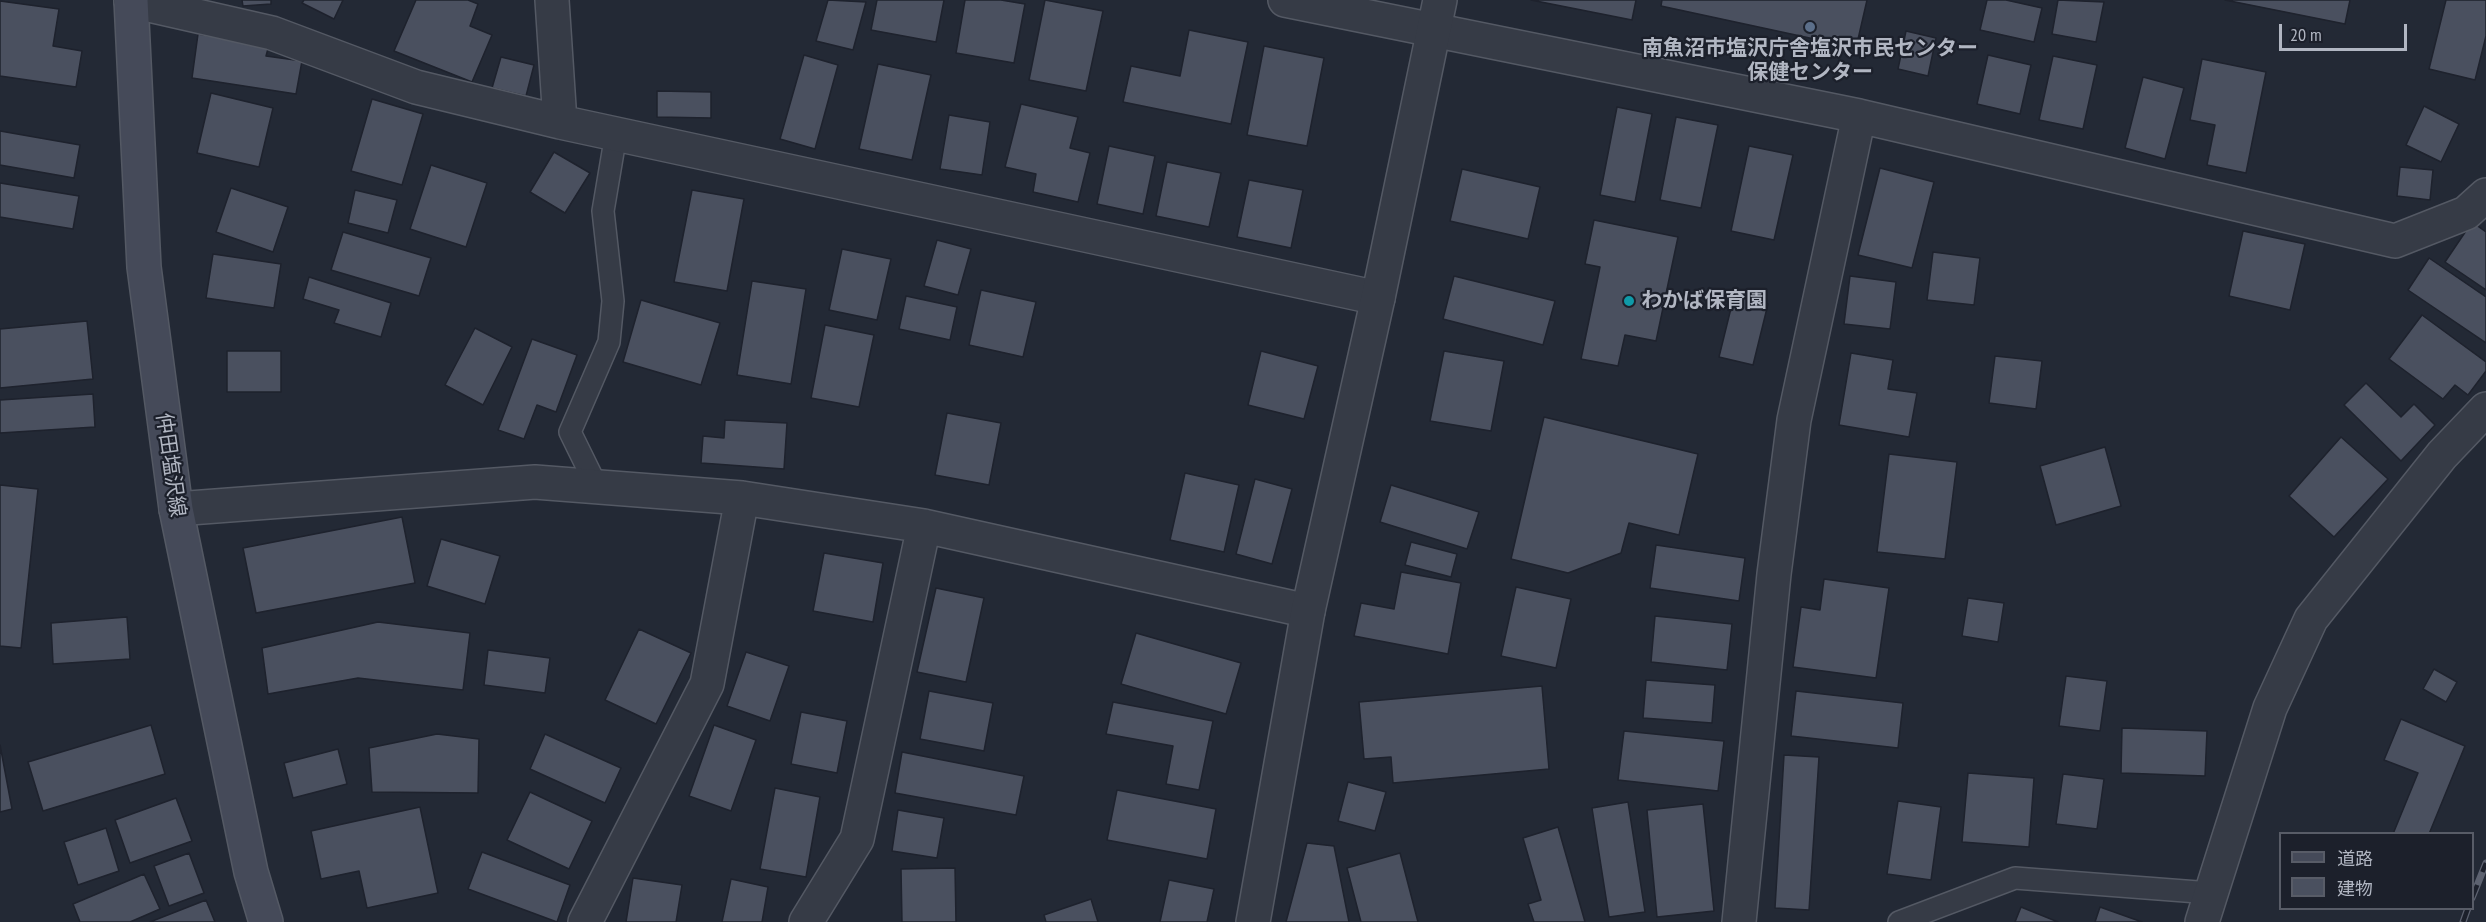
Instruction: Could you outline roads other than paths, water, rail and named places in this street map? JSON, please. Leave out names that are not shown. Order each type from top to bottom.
[{"type":"main road","name":"仲田塩沢線","points":[[131,0],[144,267],[176,509],[251,872],[266,922]]},
{"type":"street","points":[[131,0],[272,33],[416,87],[560,122],[1378,298]]},
{"type":"street","points":[[552,0],[560,122]]},
{"type":"street","points":[[1285,0],[1437,15],[2395,242],[2466,213],[2486,195]]},
{"type":"street","points":[[1253,922],[1308,611],[1378,298],[1437,15]]},
{"type":"street","points":[[1739,922],[1774,574],[1794,420],[1859,116]]},
{"type":"street","points":[[2207,908],[2270,708],[2311,619],[2442,455],[2486,409]]},
{"type":"street","points":[[176,509],[535,482],[742,498],[924,526],[1308,611]]},
{"type":"street","points":[[585,922],[707,684],[742,498]]},
{"type":"street","points":[[806,922],[856,839],[924,526]]},
{"type":"lane","points":[[597,487],[570,432],[609,342],[613,300],[603,211],[616,134]]},
{"type":"lane","points":[[1899,922],[2015,878],[2207,908]]},
{"type":"railway","points":[[2474,893],[2486,863]]},
{"type":"railway","points":[[2463,922],[2467,910]]},
{"type":"place","name":"南魚沼市塩沢庁舎塩沢市民センター 保健センター","points":[[1810,27]]},
{"type":"place","name":"わかば保育園","points":[[1629,301]]}]
